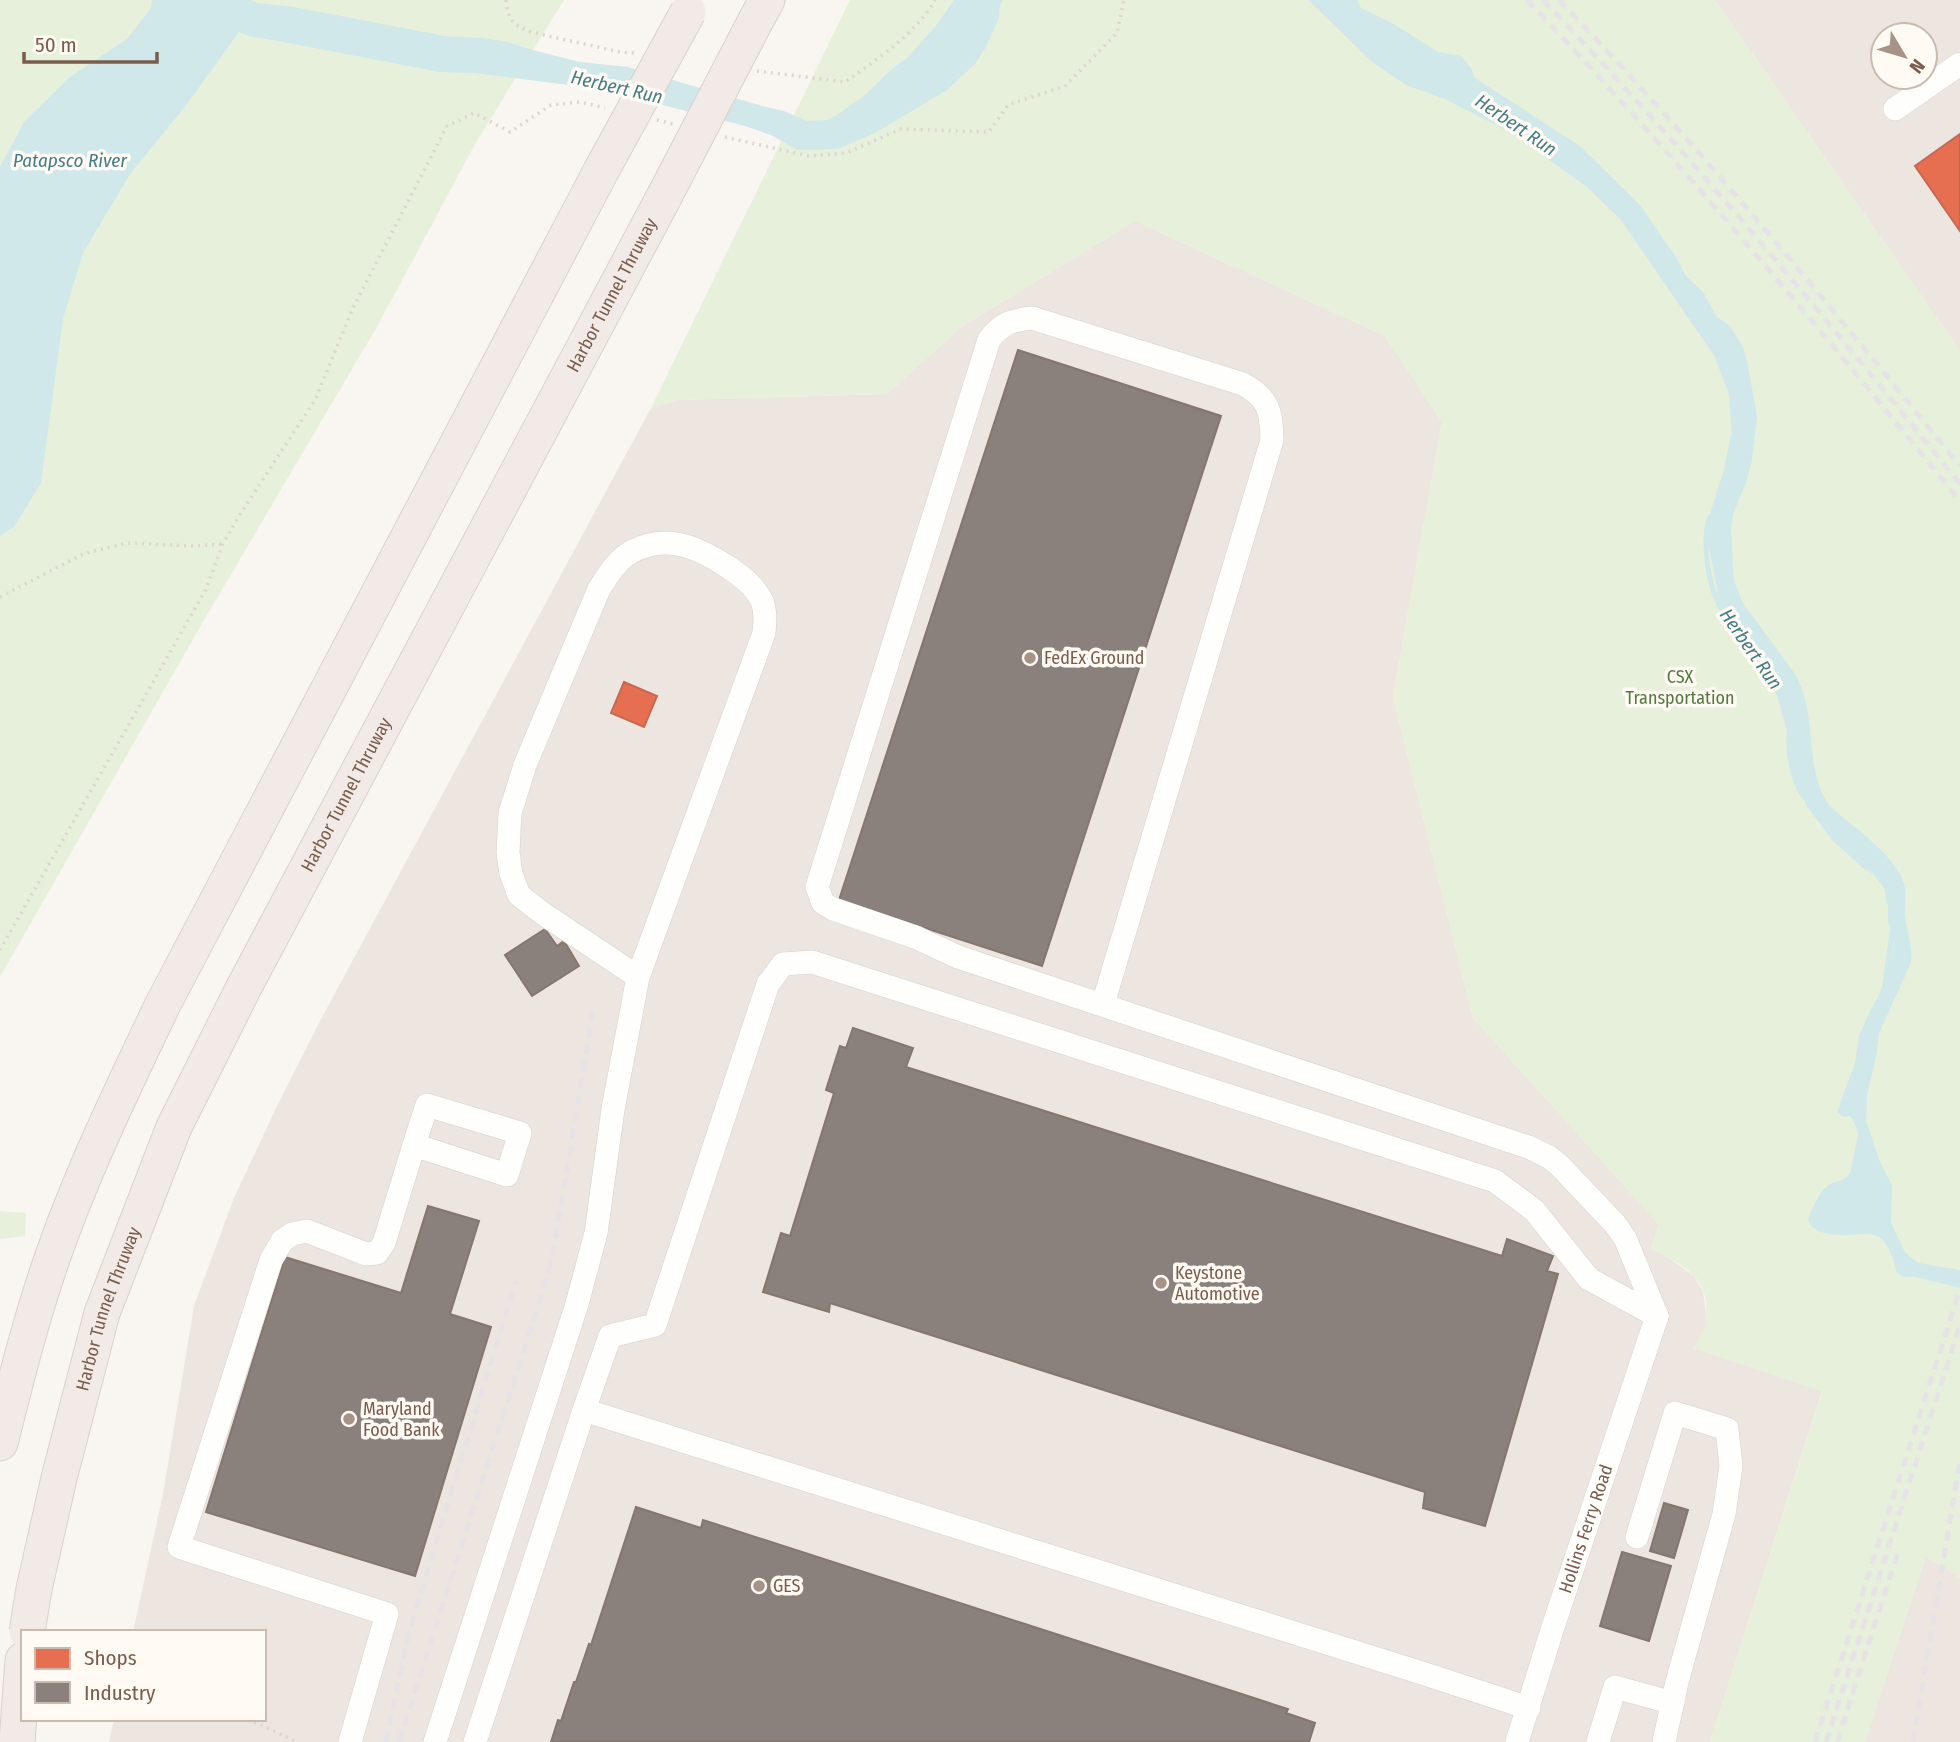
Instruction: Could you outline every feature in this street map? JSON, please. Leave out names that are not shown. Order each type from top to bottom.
[{"type":"highway","points":[[0,1443],[19,1364],[54,1253],[91,1161],[145,1040],[601,170],[691,6]]},
{"type":"highway","name":"Harbor Tunnel Thruway","points":[[27,1630],[58,1478],[102,1313],[174,1127],[244,987],[762,10]]},
{"type":"highway","points":[[17,1742],[21,1681]]},
{"type":"street","points":[[1895,109],[1960,64]]},
{"type":"street","points":[[1103,1004],[1272,440],[1272,420],[1264,400],[1243,384],[1032,318],[1018,319],[996,330],[989,340],[817,887],[823,903],[833,909],[915,937],[958,957],[1528,1147],[1549,1157],[1615,1224],[1625,1238],[1657,1316]]},
{"type":"street","points":[[435,1742],[577,1304],[593,1245],[613,1109],[638,976],[764,633],[766,615],[761,599],[753,587],[739,574],[694,547],[674,544],[655,544],[624,557],[599,589],[525,765],[510,813],[508,852],[511,874],[519,895],[638,976]]},
{"type":"street","points":[[475,1742],[610,1336],[655,1325],[768,984],[783,964],[813,962],[1495,1181],[1534,1210],[1589,1279],[1657,1316]]},
{"type":"street","points":[[351,1742],[387,1614],[179,1547],[271,1260],[282,1241],[292,1234],[306,1231],[366,1254],[377,1253],[384,1243],[414,1145]]},
{"type":"street","name":"Hollins Ferry Road","points":[[1517,1742],[1657,1316]]},
{"type":"street","points":[[584,1410],[1529,1708]]},
{"type":"street","points":[[1637,1537],[1675,1413],[1727,1429],[1731,1466],[1724,1514],[1664,1742]]},
{"type":"street","points":[[1598,1742],[1615,1687],[1673,1703]]},
{"type":"path","points":[[506,0],[508,16],[518,27],[531,32]]},
{"type":"path","points":[[726,137],[809,156],[846,153],[901,130],[989,132],[1008,105],[1065,86],[1117,33],[1124,0]]},
{"type":"path","points":[[0,950],[205,591],[223,544],[314,400],[354,308],[447,125],[474,113],[510,132],[551,105],[580,102],[606,108]]},
{"type":"path","points":[[646,118],[673,124]]},
{"type":"path","points":[[0,597],[83,554],[127,543],[223,544]]},
{"type":"path","points":[[252,1721],[297,1742]]},
{"type":"shaded area","points":[[1715,0],[1960,0],[1960,351]]},
{"type":"shaded area","points":[[1135,221],[1385,336],[1442,422],[1393,697],[1473,1018],[1659,1224],[1651,1249],[1694,1276],[1703,1291],[1707,1321],[1694,1348],[1822,1391],[1710,1742],[109,1742],[114,1721],[266,1721],[266,1630],[133,1630],[163,1494],[194,1306],[234,1198],[320,1021],[651,408],[678,400],[887,394],[961,327]]},
{"type":"shaded area","points":[[1926,1556],[1960,1578],[1960,1742],[1865,1742]]},
{"type":"green space","points":[[0,0],[564,0],[475,144],[378,325],[207,615],[0,977]]},
{"type":"green space","name":"CSX Transportation","points":[[850,0],[1715,0],[1960,351],[1960,1578],[1926,1557],[1865,1742],[1710,1742],[1822,1392],[1694,1348],[1703,1331],[1706,1312],[1700,1284],[1685,1268],[1651,1249],[1658,1224],[1473,1018],[1393,697],[1442,422],[1385,336],[1135,221],[961,327],[887,394],[678,400],[651,408]]},
{"type":"green space","points":[[0,1211],[26,1213],[25,1236],[0,1239]]},
{"type":"water","name":"Patapsco River","points":[[152,0],[250,0],[445,36],[508,42],[580,62],[628,67],[784,111],[807,121],[834,117],[865,95],[906,59],[935,27],[954,0],[1003,0],[999,18],[986,47],[975,64],[947,90],[875,133],[838,149],[819,150],[797,150],[771,135],[745,126],[600,89],[475,73],[440,72],[252,37],[239,32],[184,108],[130,174],[83,253],[63,319],[41,483],[14,527],[0,536],[0,167],[24,122],[70,77],[127,39],[151,8]]},
{"type":"water","points":[[1308,0],[1357,0],[1361,8],[1392,23],[1438,52],[1461,56],[1475,78],[1580,146],[1640,205],[1686,276],[1703,292],[1717,317],[1730,326],[1743,347],[1757,416],[1752,460],[1733,514],[1731,530],[1734,581],[1743,603],[1795,674],[1802,689],[1817,778],[1825,799],[1884,853],[1904,884],[1911,963],[1879,1033],[1867,1095],[1866,1120],[1880,1162],[1892,1185],[1891,1222],[1903,1249],[1919,1263],[1960,1270],[1960,1288],[1916,1277],[1904,1277],[1897,1273],[1891,1254],[1878,1236],[1825,1233],[1815,1229],[1808,1220],[1824,1189],[1846,1177],[1856,1164],[1859,1147],[1857,1131],[1850,1116],[1843,1117],[1837,1112],[1855,1063],[1859,1036],[1880,993],[1894,941],[1888,921],[1888,889],[1881,878],[1864,869],[1833,841],[1806,805],[1790,759],[1788,735],[1777,695],[1721,608],[1707,538],[1707,524],[1726,472],[1732,437],[1729,395],[1715,357],[1621,220],[1587,187],[1515,135],[1445,99],[1406,85],[1372,62]]},
{"type":"building: Shops","points":[[1960,134],[1960,231],[1915,166]]},
{"type":"building: Shops","points":[[624,682],[657,696],[644,727],[611,713]]},
{"type":"building: Industry","name":"FedEx Ground","points":[[1018,350],[1221,416],[1042,966],[839,900]]},
{"type":"building: Industry","points":[[545,929],[557,946],[564,941],[579,966],[532,996],[505,955]]},
{"type":"building: Industry","name":"Keystone Automotive","points":[[853,1028],[913,1048],[906,1067],[1502,1256],[1507,1239],[1553,1256],[1547,1271],[1558,1274],[1485,1526],[1423,1508],[1425,1492],[830,1303],[829,1312],[763,1292],[781,1233],[790,1236],[834,1093],[826,1090],[840,1046],[846,1048]]},
{"type":"building: Industry","name":"Maryland Food Bank","points":[[428,1206],[479,1221],[450,1314],[491,1327],[415,1576],[206,1512],[285,1257],[401,1293]]},
{"type":"building: Industry","points":[[1664,1503],[1688,1510],[1674,1558],[1650,1551]]},
{"type":"building: Industry","name":"GES","points":[[636,1507],[701,1528],[703,1520],[1288,1709],[1286,1713],[1315,1723],[1309,1742],[551,1742],[589,1644],[591,1645]]},
{"type":"building: Industry","points":[[1622,1552],[1671,1566],[1649,1641],[1600,1626]]},
{"type":"waterway","name":"Herbert Run","points":[[1718,495],[1733,437]]},
{"type":"waterway","name":"Herbert Run","points":[[1710,517],[1706,539],[1708,566],[1714,592],[1724,612]]},
{"type":"waterway","name":"Herbert Run","points":[[1789,733],[1792,767],[1796,783],[1804,797]]},
{"type":"waterway","name":"Herbert Run","points":[[1875,872],[1887,888],[1889,903]]},
{"type":"waterway","name":"Herbert Run","points":[[1885,983],[1893,927]]},
{"type":"waterway","name":"Herbert Run","points":[[1853,1172],[1860,1137]]},
{"type":"railway","points":[[1527,0],[1640,122],[1749,246],[1960,501]]},
{"type":"railway","points":[[1543,0],[1651,117],[1756,238],[1960,484]]},
{"type":"railway","points":[[1559,0],[1714,171],[1960,466]]},
{"type":"railway","points":[[399,1742],[550,1266],[594,1004]]},
{"type":"railway","points":[[386,1742],[416,1608],[516,1281]]},
{"type":"railway","points":[[1815,1742],[1960,1289]]},
{"type":"railway","points":[[1826,1742],[1960,1325]]},
{"type":"railway","points":[[1913,1742],[1960,1461]]},
{"type":"railway","points":[[1837,1742],[1898,1552]]},
{"type":"place","name":"FedEx Ground","points":[[1030,658]]},
{"type":"place","name":"Keystone Automotive","points":[[1161,1283]]},
{"type":"place","name":"Maryland Food Bank","points":[[349,1419]]},
{"type":"place","name":"GES","points":[[759,1586]]}]
